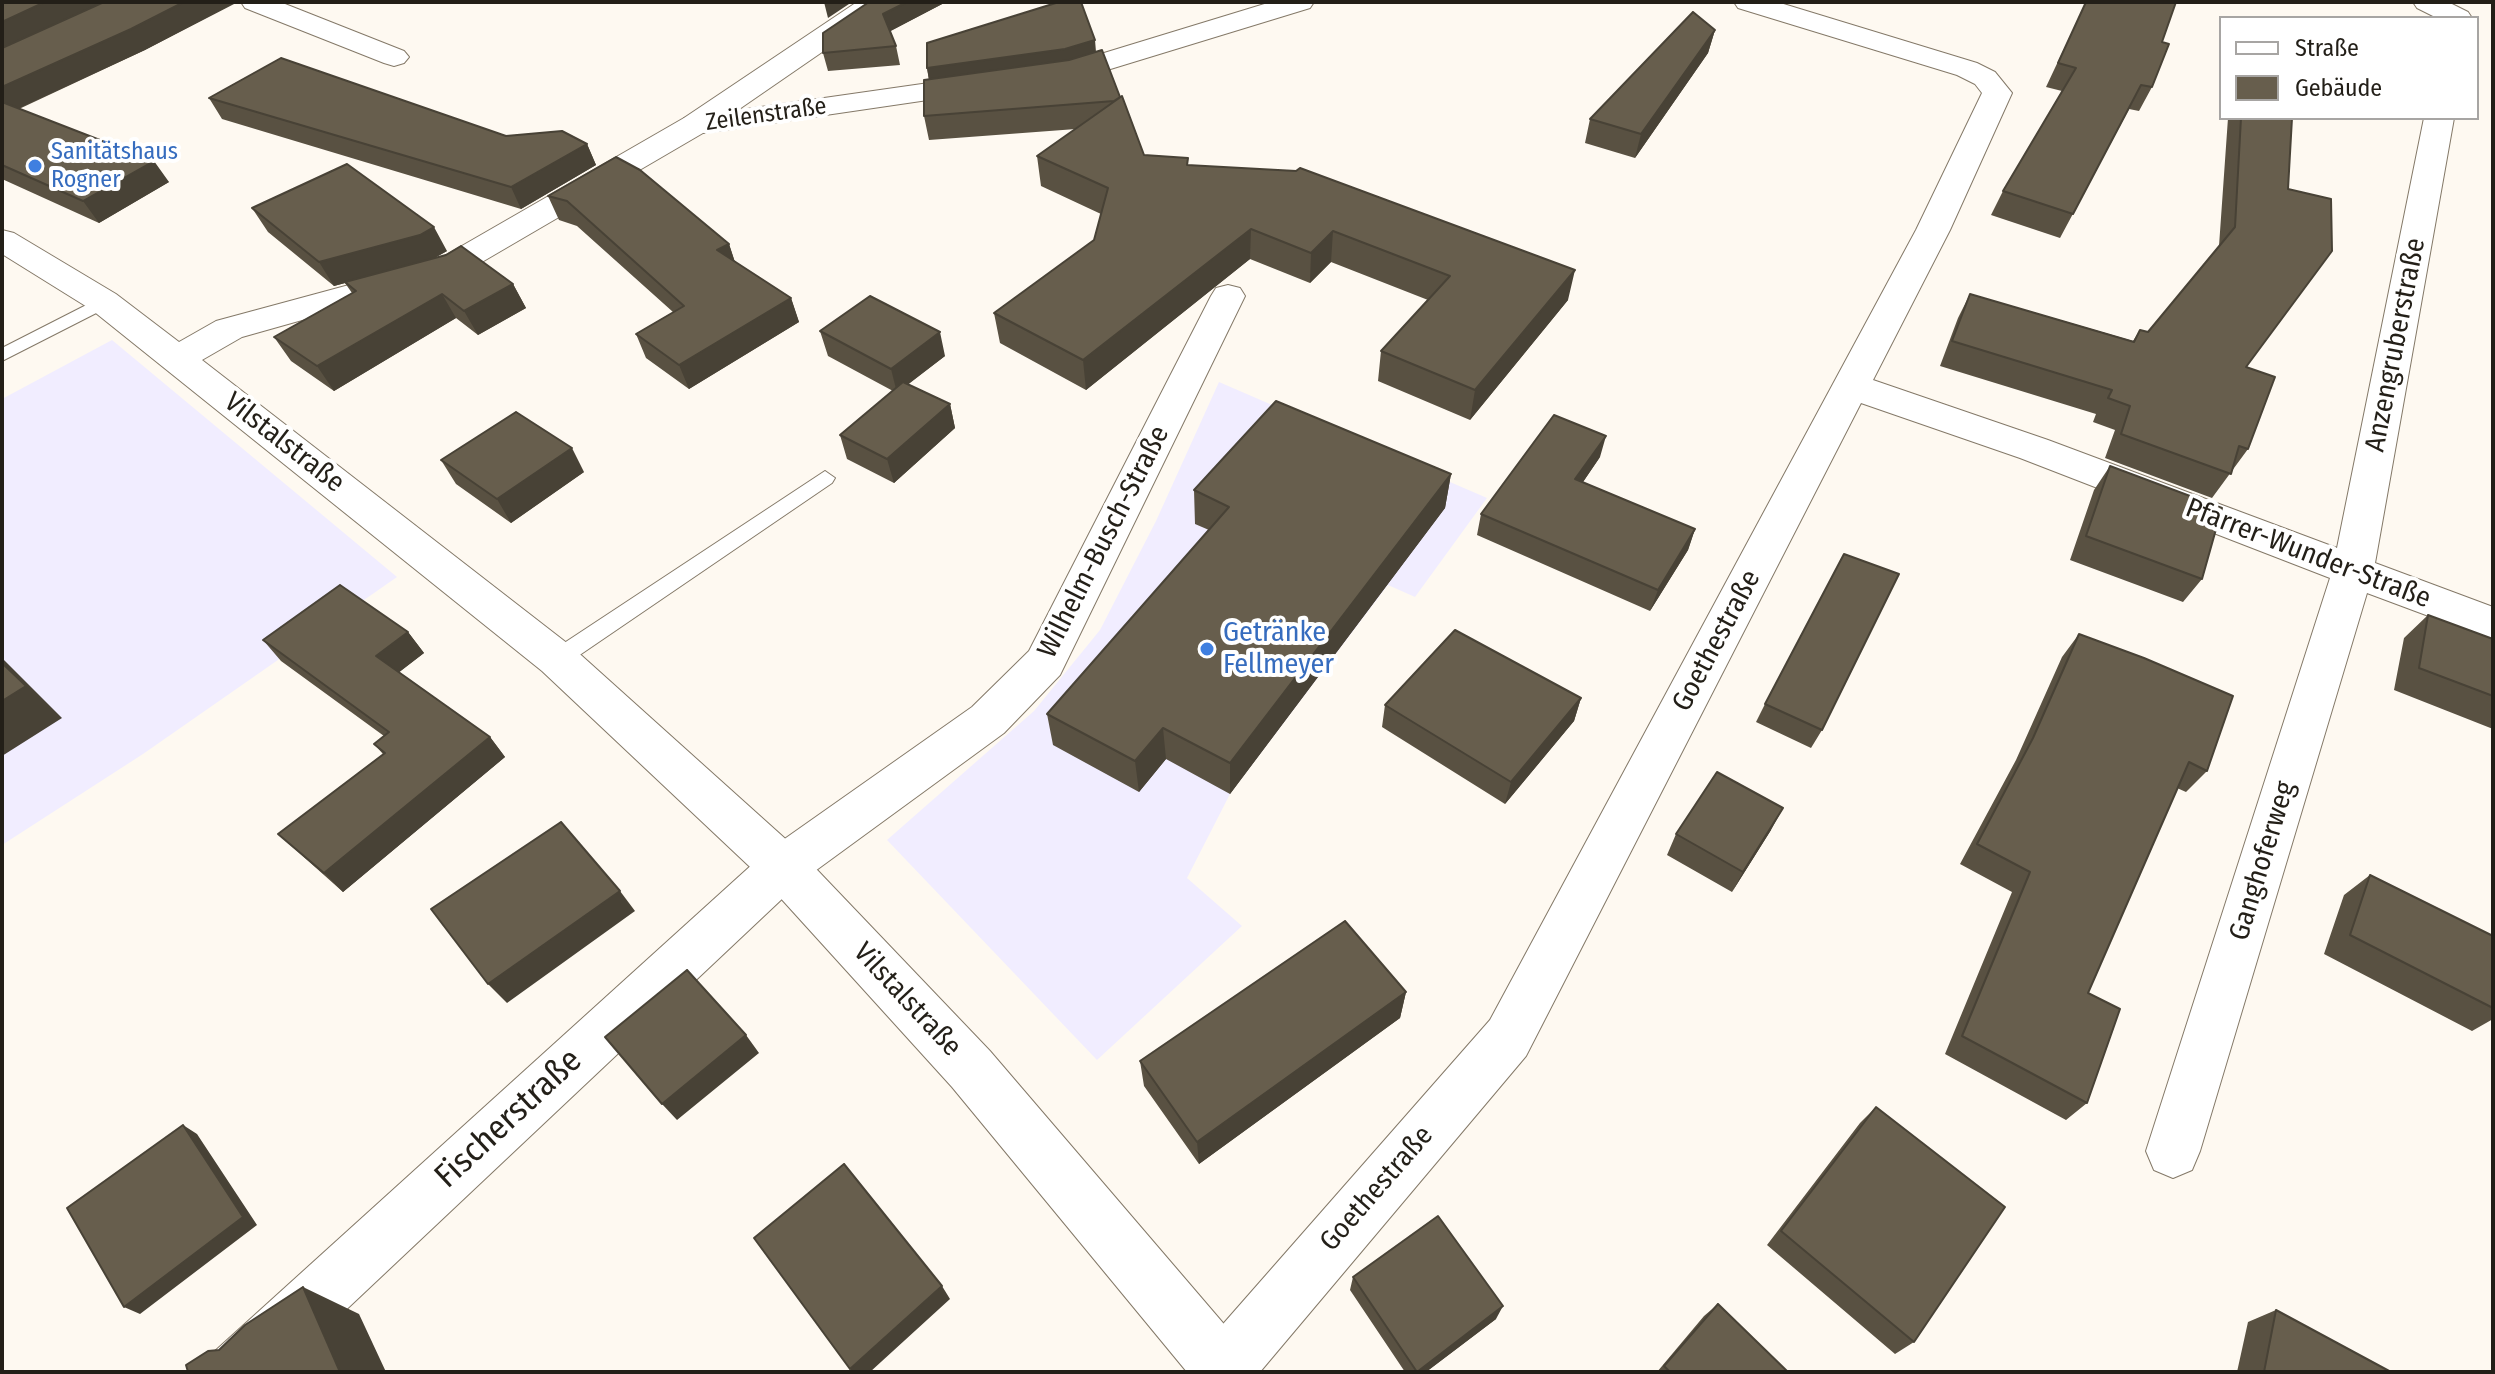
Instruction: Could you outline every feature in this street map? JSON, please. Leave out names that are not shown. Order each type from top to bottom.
[{"type":"street","points":[[255,2],[394,57]]},
{"type":"street","points":[[695,125],[876,2]]},
{"type":"street","name":"Zeilenstraße","points":[[177,359],[229,329],[446,269],[695,125],[1071,72],[1300,2]]},
{"type":"street","name":"Goethestraße","points":[[1224,1371],[1508,1038],[1933,230],[1997,93],[1985,78],[1967,69],[1748,2]]},
{"type":"street","points":[[2427,2],[2454,16]]},
{"type":"street","name":"Anzengruberstraße","points":[[2353,571],[2439,120]]},
{"type":"street","name":"Vilstalstraße","points":[[2,240],[104,302],[557,659],[783,867],[971,1069],[1224,1371]]},
{"type":"street","name":"Wilhelm-Busch-Straße","points":[[783,867],[988,720],[1045,663],[1228,296]]},
{"type":"street","name":"Pfarrer-Wunder-Straße","points":[[1851,386],[2034,449],[2493,624]]},
{"type":"street","name":"Ganghoferweg","points":[[2173,1151],[2353,571]]},
{"type":"street","name":"Fischerstraße","points":[[236,1372],[783,867]]},
{"type":"lane","points":[[2,355],[104,302]]},
{"type":"lane","points":[[557,659],[825,478]]},
{"type":"shaded area","points":[[112,340],[397,577],[143,754],[2,845],[2,399]]},
{"type":"shaded area","points":[[1219,382],[1487,498],[1415,597],[1388,585],[1230,794],[1187,878],[1242,926],[1097,1060],[887,840],[1034,711],[1100,630],[1156,521]]},
{"type":"building","points":[[2,2],[45,2],[2,22]]},
{"type":"building","points":[[104,2],[184,2],[2,87],[2,48]]},
{"type":"building","points":[[869,2],[907,2],[883,14],[896,46],[823,53],[823,33]]},
{"type":"building","points":[[1059,2],[1081,2],[1095,40],[1065,49],[927,68],[927,43]]},
{"type":"building","points":[[2086,2],[2176,2],[2162,42],[2169,44],[2152,87],[2141,85],[2073,214],[2003,191],[2076,68],[2058,63]]},
{"type":"building","points":[[1693,12],[1715,30],[1641,134],[1590,119]]},
{"type":"building","points":[[1102,50],[1120,97],[1114,101],[924,116],[924,80],[1069,60]]},
{"type":"building","points":[[281,58],[506,136],[562,131],[587,144],[511,187],[209,98]]},
{"type":"building","points":[[1122,96],[1144,155],[1188,158],[1187,165],[1296,171],[1300,168],[1575,270],[1475,390],[1381,351],[1450,276],[1333,231],[1311,253],[1251,229],[1083,360],[994,313],[1094,240],[1108,188],[1037,156]]},
{"type":"building","points":[[2,102],[154,161],[83,201],[2,165]]},
{"type":"building","points":[[2241,120],[2292,120],[2288,189],[2331,199],[2332,251],[2246,367],[2275,377],[2248,449],[2239,446],[2231,474],[2121,434],[2130,406],[2108,398],[2112,390],[1952,341],[1970,294],[2134,342],[2140,330],[2148,332],[2235,227]]},
{"type":"building","points":[[616,157],[640,170],[729,244],[717,250],[791,298],[679,365],[636,334],[684,306],[567,201],[548,196]]},
{"type":"building","points":[[347,164],[434,227],[420,235],[319,262],[252,208]]},
{"type":"building","points":[[461,246],[513,284],[464,311],[442,294],[317,366],[274,337],[356,291],[345,282],[446,255]]},
{"type":"building","points":[[870,296],[940,332],[891,369],[820,331]]},
{"type":"building","points":[[903,382],[950,404],[887,459],[840,435]]},
{"type":"building","points":[[1276,401],[1451,474],[1230,763],[1163,728],[1135,761],[1047,714],[1229,507],[1194,490]]},
{"type":"building","points":[[516,412],[572,448],[497,499],[441,460]]},
{"type":"building","points":[[1554,415],[1606,436],[1575,479],[1695,529],[1658,590],[1481,514]]},
{"type":"building","points":[[2110,466],[2222,508],[2202,579],[2086,536]]},
{"type":"building","points":[[1844,554],[1899,574],[1822,730],[1765,704]]},
{"type":"building","points":[[340,585],[408,632],[376,656],[490,737],[324,873],[278,834],[385,753],[374,744],[389,732],[263,640]]},
{"type":"building","points":[[2428,615],[2493,639],[2493,696],[2419,668]]},
{"type":"building","points":[[1455,630],[1581,698],[1511,782],[1385,705]]},
{"type":"building","points":[[2079,634],[2233,696],[2207,771],[2189,762],[2088,993],[2120,1009],[2087,1103],[1962,1036],[2030,872],[1977,844],[2033,738]]},
{"type":"building","points":[[2,663],[26,686],[2,701]]},
{"type":"building","points":[[1717,772],[1783,808],[1743,872],[1676,834]]},
{"type":"building","points":[[561,822],[620,891],[488,984],[431,909]]},
{"type":"building","points":[[2370,875],[2493,936],[2493,1008],[2350,935]]},
{"type":"building","points":[[1345,921],[1406,992],[1197,1142],[1140,1061]]},
{"type":"building","points":[[687,970],[746,1035],[662,1104],[605,1037]]},
{"type":"building","points":[[1876,1107],[2005,1207],[1914,1342],[1781,1231]]},
{"type":"building","points":[[183,1125],[243,1217],[124,1307],[67,1208]]},
{"type":"building","points":[[844,1164],[942,1286],[850,1369],[754,1238]]},
{"type":"building","points":[[1438,1216],[1503,1306],[1417,1372],[1353,1277]]},
{"type":"building","points":[[303,1287],[340,1372],[188,1372],[186,1365],[208,1351],[219,1350],[245,1325]]},
{"type":"building","points":[[1718,1304],[1788,1372],[1670,1372],[1664,1366]]},
{"type":"building","points":[[2276,1310],[2391,1372],[2264,1372]]},
{"type":"place","name":"Sanitätshaus Rogner","points":[[35,166]]},
{"type":"place","name":"Getränke Fellmeyer","points":[[1207,649]]}]
